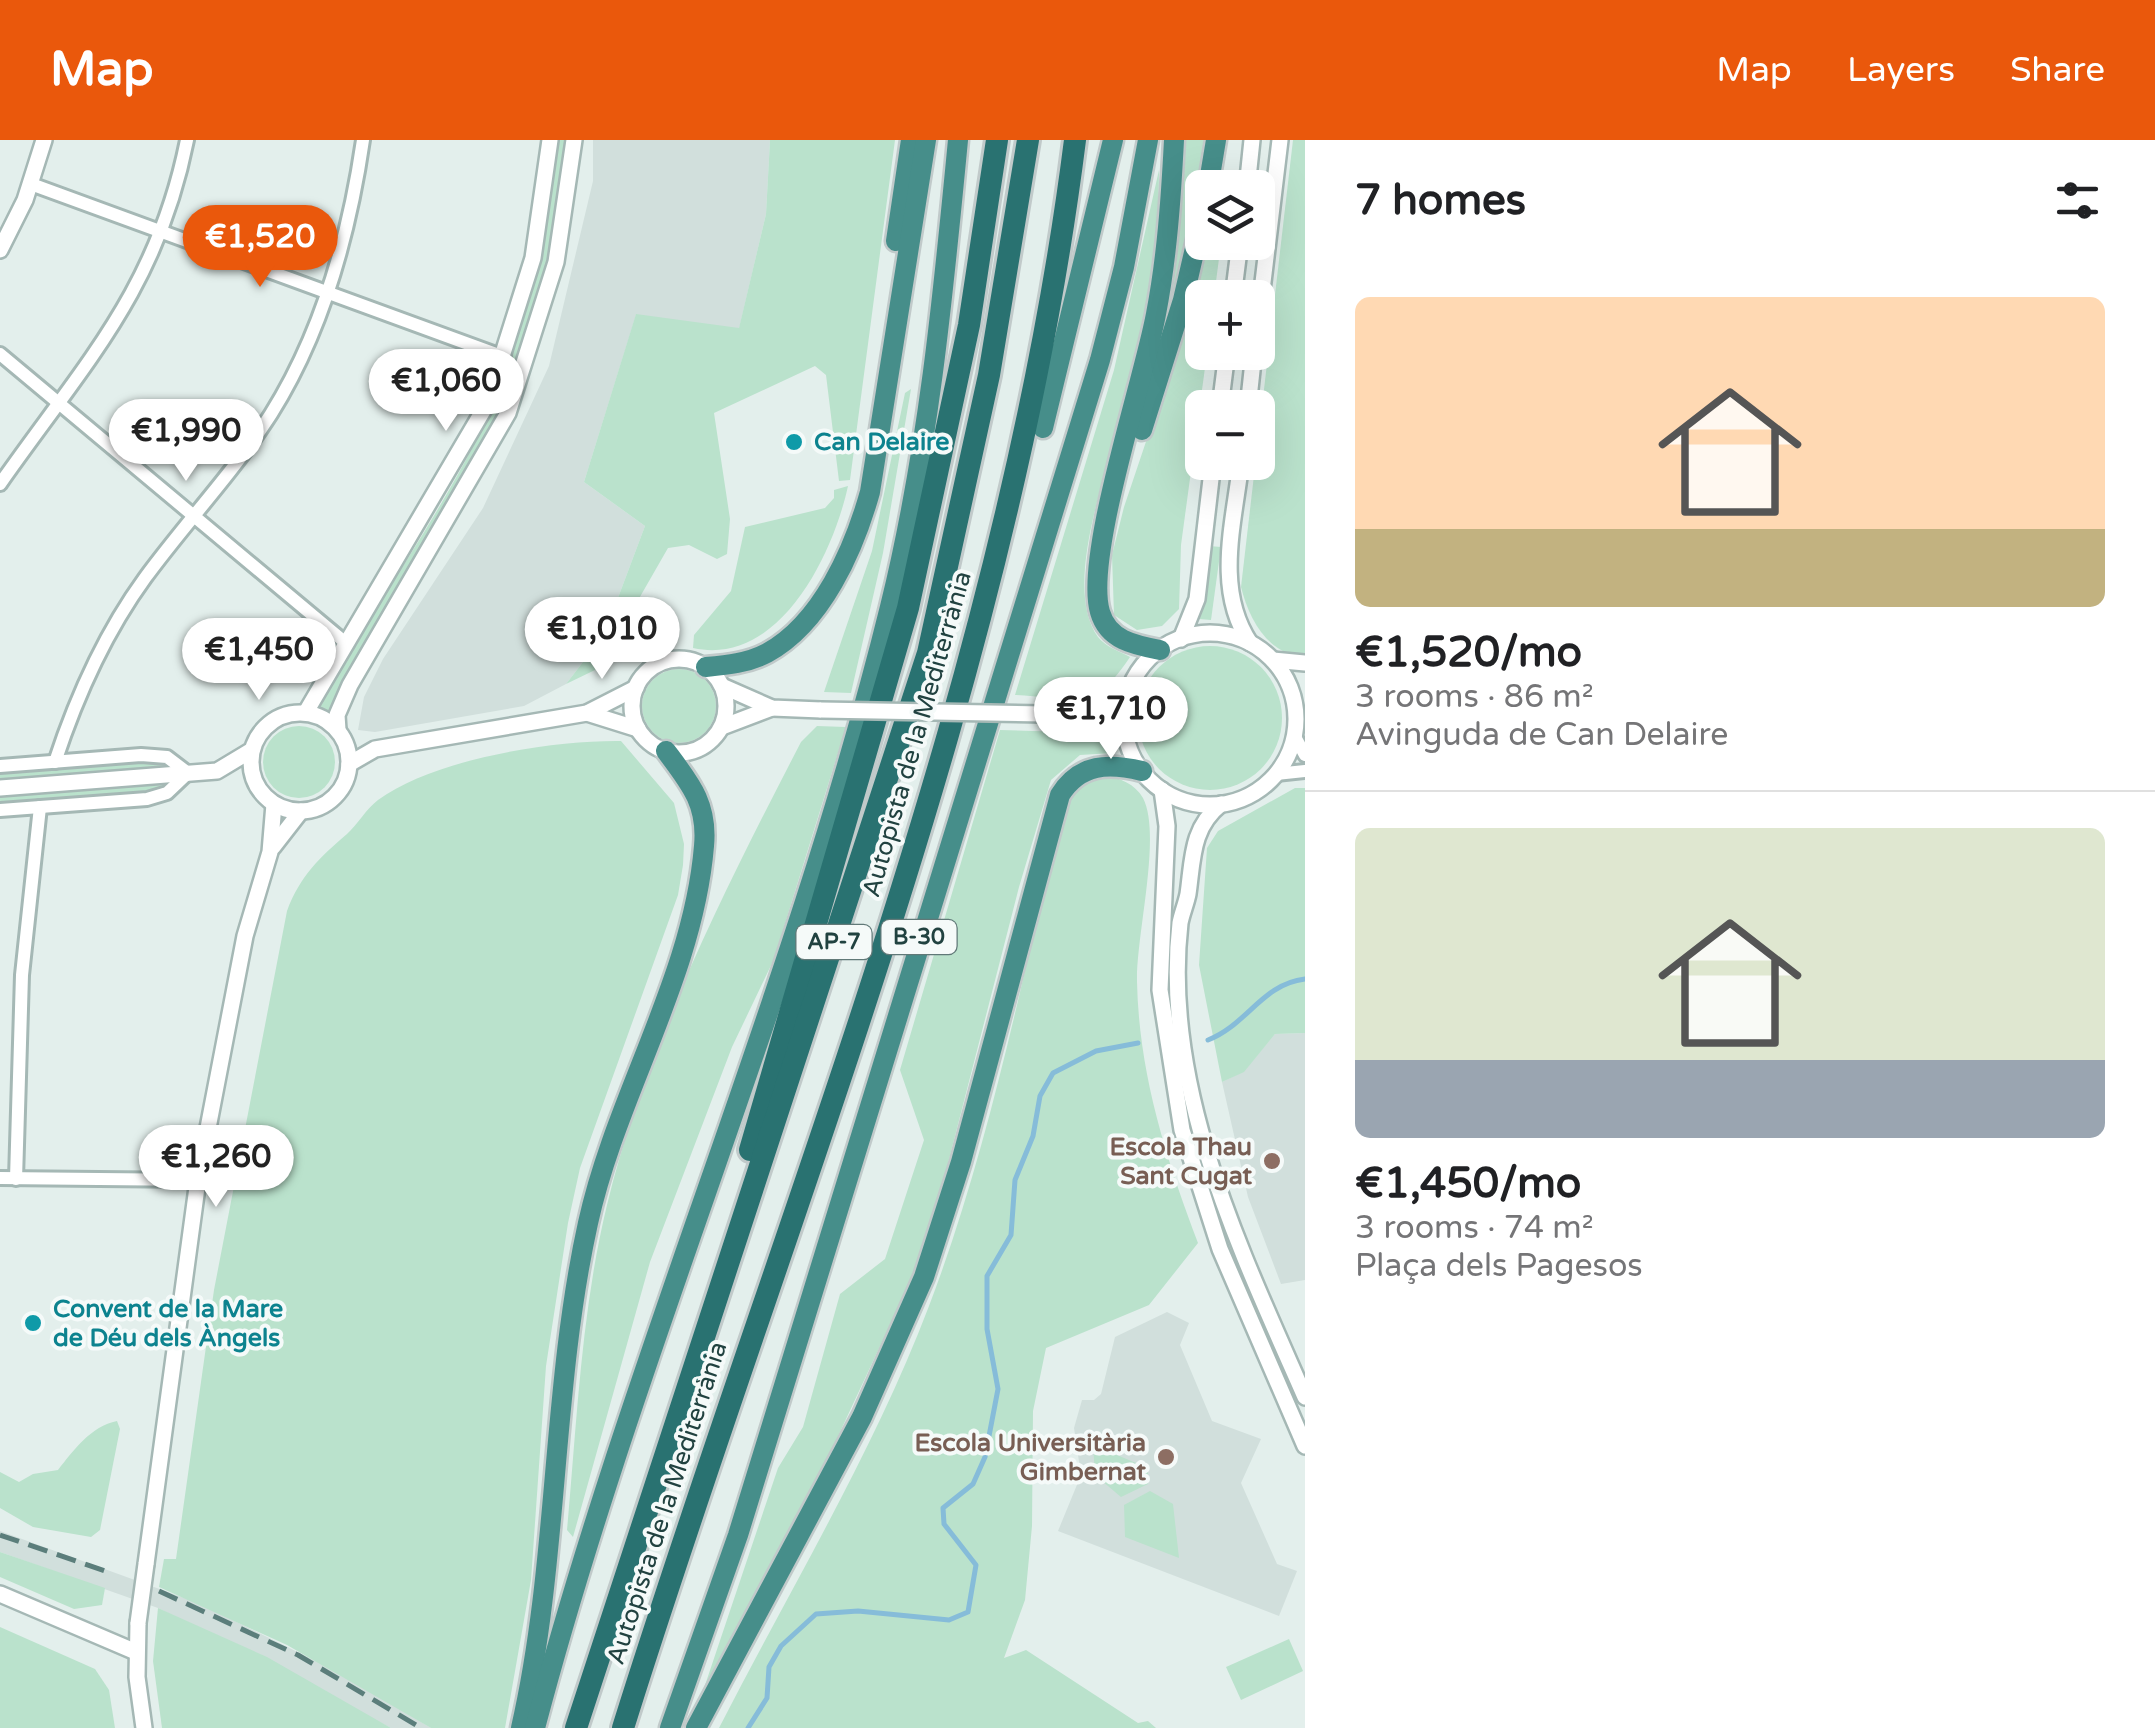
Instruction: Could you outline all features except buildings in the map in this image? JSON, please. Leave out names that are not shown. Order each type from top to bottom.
[{"type":"highway","points":[[840,567],[862,491],[911,140]]},
{"type":"highway","points":[[706,668],[750,660],[784,640],[812,610],[840,567],[870,492],[926,140]]},
{"type":"highway","points":[[536,1728],[604,1499],[770,1016],[872,679],[926,433],[958,140]]},
{"type":"highway","points":[[696,1356],[764,1100],[904,622],[969,324],[997,140]]},
{"type":"highway","name":"Autopista de la Mediterrània","points":[[576,1728],[928,653],[989,375],[1028,140]]},
{"type":"highway","name":"Autopista de la Mediterrània","points":[[623,1728],[912,856],[990,588],[1048,328],[1075,140]]},
{"type":"highway","points":[[990,588],[1043,428],[1113,140]]},
{"type":"highway","name":"B-30","points":[[670,1728],[738,1535],[1100,360],[1124,267],[1148,140]]},
{"type":"highway","points":[[1160,650],[1120,639],[1101,616],[1097,571],[1157,311],[1174,140]]},
{"type":"highway","points":[[1211,170],[1216,140]]},
{"type":"highway","points":[[1103,535],[1166,360],[1191,260]]},
{"type":"highway","points":[[520,1728],[548,1581],[580,1260],[608,1148],[678,960],[702,866],[701,803],[691,781],[666,752]]},
{"type":"highway","points":[[696,1728],[862,1417],[924,1277],[962,1162],[1060,795],[1074,778],[1093,767],[1115,765],[1142,771]]},
{"type":"street","points":[[0,250],[31,184],[44,140]]},
{"type":"street","points":[[0,484],[128,304],[164,232],[187,140]]},
{"type":"street","points":[[55,762],[85,680],[144,580],[271,414],[299,364],[329,292],[345,238],[363,140]]},
{"type":"street","points":[[306,712],[456,464],[487,404],[533,258],[550,140]]},
{"type":"street","points":[[252,750],[255,781],[274,804],[302,811],[320,807],[336,796],[349,764],[338,715],[350,684],[508,413],[556,262],[574,140]]},
{"type":"street","points":[[1249,170],[1252,140]]},
{"type":"street","points":[[1263,280],[1280,140]]},
{"type":"street","points":[[31,184],[504,356]]},
{"type":"street","points":[[0,354],[347,644]]},
{"type":"street","points":[[1181,639],[1197,599],[1212,480]]},
{"type":"street","points":[[1239,480],[1229,587],[1235,616],[1250,643]]},
{"type":"street","points":[[1221,804],[1188,802],[1162,790],[1142,771],[1126,732],[1130,690],[1140,670],[1160,650],[1181,639],[1213,633],[1250,643],[1273,660],[1294,700]]},
{"type":"street","points":[[638,729],[632,706],[636,688],[649,670],[667,661],[688,660],[706,668],[722,686],[772,708],[1062,715],[1101,722],[1126,732]]},
{"type":"street","points":[[1273,660],[1305,663]]},
{"type":"street","points":[[1305,679],[1294,700],[1294,735],[1276,774],[1256,792],[1221,804],[1209,814],[1196,837],[1180,921],[1186,1048],[1201,1127],[1221,1194],[1305,1398]]},
{"type":"street","points":[[722,686],[726,706],[722,727]]},
{"type":"street","points":[[349,764],[375,749],[587,714],[636,688]]},
{"type":"street","points":[[1062,715],[1101,705],[1130,690]]},
{"type":"street","points":[[587,714],[638,729],[666,752],[700,748],[722,727],[772,708]]},
{"type":"street","points":[[217,771],[252,750],[270,723],[284,715],[306,712],[323,718],[342,737],[375,749]]},
{"type":"street","points":[[1294,735],[1305,755]]},
{"type":"street","points":[[0,766],[167,757],[188,773]]},
{"type":"street","points":[[0,788],[217,771],[255,781]]},
{"type":"street","points":[[1276,774],[1305,771]]},
{"type":"street","points":[[0,810],[148,799],[168,793],[188,773]]},
{"type":"street","points":[[1162,790],[1167,826],[1160,990],[1182,1130],[1220,1249],[1305,1446]]},
{"type":"street","points":[[144,1728],[136,1652],[138,1624],[198,1180],[245,936],[270,852],[274,804]]},
{"type":"street","points":[[16,1178],[22,975],[40,807]]},
{"type":"street","points":[[270,852],[302,811]]},
{"type":"street","points":[[0,1178],[198,1180]]},
{"type":"street","points":[[0,1594],[136,1652]]},
{"type":"shaded area","points":[[593,140],[770,140],[766,214],[739,329],[636,315],[584,482],[645,526],[604,635],[566,684],[524,706],[375,732],[358,730],[364,697],[383,659],[483,508],[549,366],[593,181]]},
{"type":"shaded area","name":"Escola Thau Sant Cugat","points":[[1305,1033],[1305,1280],[1281,1284],[1248,1197],[1222,1082],[1244,1071],[1275,1034]]},
{"type":"shaded area","name":"Escola Universitària Gimbernat","points":[[1167,1312],[1189,1323],[1180,1345],[1212,1421],[1261,1439],[1241,1483],[1277,1564],[1297,1571],[1279,1616],[1058,1531],[1081,1475],[1074,1428],[1082,1400],[1094,1400],[1101,1394],[1115,1337]]},
{"type":"shaded area","points":[[0,1531],[198,1603],[342,1674],[431,1728],[391,1728],[158,1608],[0,1552]]},
{"type":"green space","points":[[557,140],[568,140],[558,210],[535,314],[512,381],[479,451],[369,636],[330,712],[320,707],[457,476],[496,397],[536,270]]},
{"type":"green space","points":[[770,140],[895,140],[850,480],[839,481],[826,375],[815,366],[714,413],[730,519],[727,554],[717,559],[689,545],[668,548],[606,656],[595,670],[566,684],[604,635],[645,526],[584,482],[636,314],[739,328],[766,214]]},
{"type":"green space","points":[[1181,140],[1206,140],[1202,170],[1185,170],[1185,251],[1165,325]]},
{"type":"green space","points":[[1293,140],[1305,140],[1305,656],[1281,650],[1262,634],[1241,587],[1253,480],[1275,480],[1275,390],[1264,390],[1266,370],[1275,370],[1275,295]]},
{"type":"green space","points":[[1159,170],[1155,248],[1145,325],[1095,509],[1084,581],[1087,612],[1098,637],[1130,657],[1094,695],[1069,699],[1015,695],[1114,370]]},
{"type":"green space","points":[[1205,260],[1219,260],[1216,280],[1200,280]]},
{"type":"green space","points":[[1185,326],[1185,370],[1205,370],[1202,390],[1185,390],[1185,480],[1190,480],[1181,545],[1179,609],[1162,626],[1137,630],[1114,615],[1112,555],[1124,507]]},
{"type":"green space","points":[[911,389],[883,553],[851,693],[824,692],[872,551],[905,393]]},
{"type":"green space","points":[[848,486],[830,543],[815,573],[776,623],[751,640],[724,649],[693,648],[694,635],[731,591],[745,527],[825,508],[834,498],[834,490]]},
{"type":"green space","points":[[1209,546],[1221,547],[1211,620],[1199,619]]},
{"type":"green space","points":[[1210,646],[1238,652],[1261,667],[1276,690],[1282,718],[1276,746],[1261,769],[1238,784],[1210,790],[1182,784],[1159,769],[1144,746],[1138,718],[1144,690],[1159,667],[1182,652]]},
{"type":"green space","points":[[679,669],[705,680],[716,706],[705,732],[679,743],[653,732],[642,706],[653,680]]},
{"type":"green space","points":[[299,726],[325,736],[335,762],[325,788],[299,798],[273,788],[263,762],[273,736]]},
{"type":"green space","points":[[817,726],[846,727],[774,959],[732,1047],[650,1262],[573,1537],[567,1530],[586,1326],[598,1245],[623,1145],[690,968],[801,742]]},
{"type":"green space","points":[[1000,730],[1101,733],[1113,753],[1080,755],[1051,780],[1019,887],[936,1210],[916,1269],[812,1492],[699,1703],[778,1468],[803,1427],[840,1294],[885,1259],[924,1140],[900,1070]]},
{"type":"green space","points":[[621,741],[674,803],[684,844],[678,895],[580,1168],[568,1223],[546,1366],[531,1580],[505,1728],[431,1728],[287,1645],[159,1587],[164,1559],[176,1559],[214,1290],[287,911],[305,877],[378,800],[430,773],[529,748]]},
{"type":"green space","points":[[141,755],[217,771],[147,799],[0,810],[0,765]]},
{"type":"green space","points":[[1105,775],[1136,789],[1148,815],[1149,860],[1137,982],[1139,1016],[1156,1115],[1198,1243],[1149,1305],[1046,1348],[1033,1411],[1032,1526],[1025,1600],[1004,1658],[1026,1650],[1138,1723],[1148,1721],[1156,1728],[719,1728],[857,1467],[907,1361],[951,1245],[988,1122],[1063,807],[1085,782]]},
{"type":"green space","points":[[1295,788],[1305,788],[1305,1033],[1275,1034],[1244,1072],[1222,1082],[1199,965],[1207,848],[1218,831]]},
{"type":"green space","points":[[117,1421],[120,1429],[100,1530],[91,1537],[33,1527],[0,1508],[0,1472],[19,1482],[33,1474],[58,1470],[91,1434]]},
{"type":"green space","points":[[1093,1445],[1148,1468],[1148,1484],[1121,1497],[1095,1475]]},
{"type":"green space","points":[[1150,1491],[1173,1504],[1179,1558],[1125,1537],[1124,1505]]},
{"type":"green space","points":[[0,1552],[105,1588],[102,1605],[74,1609],[0,1577]]},
{"type":"green space","points":[[158,1608],[267,1657],[391,1728],[162,1728],[153,1661]]},
{"type":"green space","points":[[0,1627],[95,1669],[109,1690],[115,1728],[0,1728]]},
{"type":"green space","points":[[1289,1639],[1303,1671],[1241,1700],[1226,1667]]},
{"type":"waterway","points":[[1208,1040],[1234,1025],[1277,989],[1305,979]]},
{"type":"waterway","points":[[748,1728],[767,1698],[769,1667],[781,1646],[816,1614],[858,1611],[949,1620],[968,1612],[976,1565],[944,1524],[943,1508],[973,1484],[985,1457],[998,1389],[987,1329],[987,1276],[1011,1235],[1015,1180],[1033,1136],[1040,1096],[1053,1073],[1096,1051],[1138,1043]]},
{"type":"railway","points":[[0,1535],[105,1571]]},
{"type":"railway","points":[[159,1591],[298,1655],[421,1728]]},
{"type":"place","name":"Can Delaire","points":[[794,442]]},
{"type":"place","name":"Escola Thau Sant Cugat","points":[[1272,1161]]},
{"type":"place","name":"Convent de la Mare de Déu dels Àngels","points":[[33,1323]]},
{"type":"place","name":"Escola Universitària Gimbernat","points":[[1166,1457]]}]
